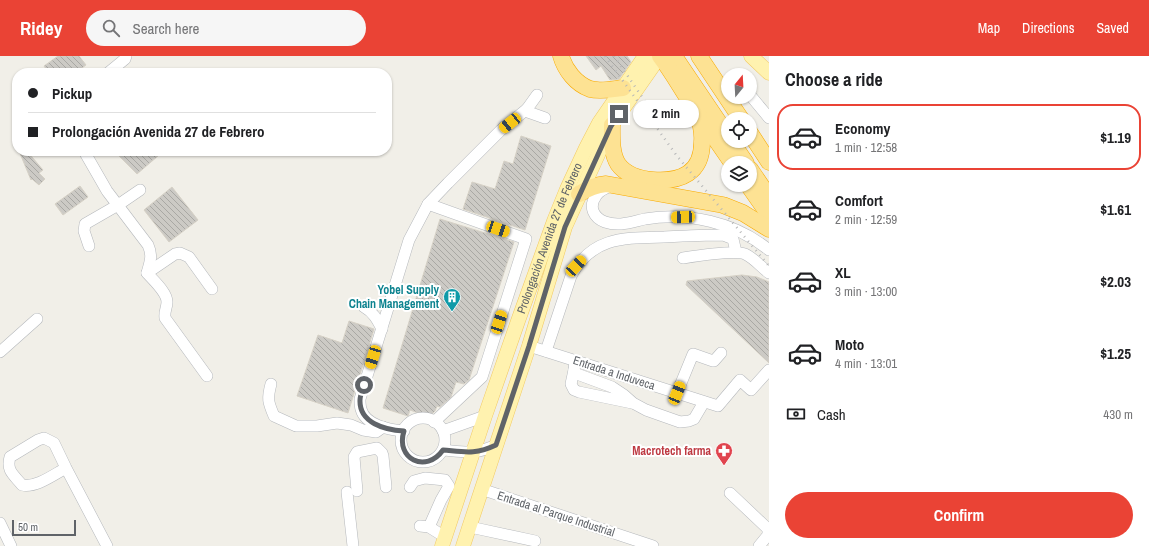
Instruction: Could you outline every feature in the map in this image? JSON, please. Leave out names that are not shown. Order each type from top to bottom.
[{"type":"highway","points":[[562,56],[563,61],[572,76],[591,89],[601,90],[623,88]]},
{"type":"highway","points":[[660,56],[727,156]]},
{"type":"highway","points":[[674,56],[721,126]]},
{"type":"highway","points":[[699,56],[736,112]]},
{"type":"highway","points":[[612,125],[615,156],[622,169],[627,173],[645,179],[665,181],[679,179],[690,172],[697,164],[701,153],[702,131],[697,112]]},
{"type":"highway","points":[[757,144],[769,162]]},
{"type":"highway","points":[[757,179],[769,197]]},
{"type":"highway","points":[[579,194],[588,188],[606,184],[723,205],[744,213],[769,229]]},
{"type":"highway","points":[[753,192],[769,215]]},
{"type":"main road","name":"Prolongación Avenida 27 de Febrero","points":[[444,542],[518,321],[567,189],[599,123],[623,88],[641,69],[660,56]]},
{"type":"main road","points":[[751,56],[769,73]]},
{"type":"main road","name":"Prolongación Avenida 27 de Febrero","points":[[463,546],[529,346],[565,227],[612,125],[641,69]]},
{"type":"main road","points":[[518,321],[534,326]]},
{"type":"street","points":[[115,68],[125,60],[126,56]]},
{"type":"street","points":[[404,431],[383,427],[366,419],[361,410],[360,399],[409,240],[428,204],[501,130],[527,109],[537,95]]},
{"type":"street","points":[[757,103],[769,118]]},
{"type":"street","points":[[527,109],[528,112],[545,118]]},
{"type":"street","points":[[87,156],[107,191],[148,245],[151,252],[151,258],[147,273]]},
{"type":"street","points":[[614,185],[604,189],[596,195],[592,203],[592,211],[598,218],[606,222],[618,224],[645,219],[683,217],[708,221],[719,223],[740,231],[758,241],[769,250]]},
{"type":"street","points":[[89,246],[84,231],[85,224],[140,190]]},
{"type":"street","points":[[428,204],[526,239],[482,377],[434,422]]},
{"type":"street","points":[[546,352],[571,276],[576,266],[586,256],[605,244],[626,238],[723,235],[729,236],[733,239],[736,252]]},
{"type":"street","points":[[683,258],[736,252],[743,253],[751,257],[769,273]]},
{"type":"street","points":[[147,273],[175,254],[180,253],[189,258],[212,288]]},
{"type":"street","points":[[147,273],[164,292],[167,303],[164,312],[165,318],[208,376]]},
{"type":"street","points":[[364,307],[373,313],[382,329]]},
{"type":"street","points":[[0,352],[37,318]]},
{"type":"street","name":"Entrada a Induveca","points":[[529,346],[575,365],[718,406],[740,380],[751,390],[769,370]]},
{"type":"street","points":[[677,393],[693,354],[713,362],[721,353]]},
{"type":"street","points":[[575,365],[571,384],[574,390],[633,404],[680,422],[689,421],[694,418],[704,402]]},
{"type":"street","points":[[575,365],[577,374],[612,388],[624,395],[633,404]]},
{"type":"street","points":[[271,384],[268,402],[274,416],[296,426],[317,426],[337,423],[376,432],[383,427]]},
{"type":"street","points":[[443,431],[485,416]]},
{"type":"street","points":[[427,419],[434,422],[443,431],[445,440],[443,450],[434,459],[427,462],[419,462],[412,459],[406,454],[402,446],[401,439],[404,431],[413,421],[427,419]]},
{"type":"street","points":[[66,468],[34,485],[27,486],[22,485],[9,468],[9,463],[10,457],[38,440],[44,438],[54,443],[107,546]]},
{"type":"street","points":[[443,450],[473,453],[496,445]]},
{"type":"street","points":[[353,546],[352,492],[354,457],[357,452],[377,448],[382,453],[386,487]]},
{"type":"street","points":[[410,487],[414,481],[425,478],[445,480],[449,486],[424,526],[444,542]]},
{"type":"street","name":"Entrada al Parque Industrial","points":[[482,489],[649,545]]},
{"type":"street","points":[[730,493],[768,529],[768,535],[760,546]]},
{"type":"street","points":[[0,523],[11,546]]},
{"type":"street","points":[[470,527],[535,541]]},
{"type":"building","points":[[58,56],[79,56],[86,65],[82,68],[45,68],[44,66]]},
{"type":"building","points":[[586,56],[627,56],[631,62],[619,79],[610,80],[601,66],[596,70]]},
{"type":"building","points":[[521,136],[551,146],[525,230],[463,209],[472,182],[495,189],[504,161],[513,164]]},
{"type":"building","points":[[21,156],[31,156],[43,170],[39,173],[45,179],[39,185],[32,179],[31,180]]},
{"type":"building","points":[[119,156],[158,156],[137,174]]},
{"type":"building","points":[[80,186],[88,197],[63,215],[55,204]]},
{"type":"building","points":[[172,187],[198,220],[169,242],[144,210]]},
{"type":"building","name":"Yobel Supply Chain Management","points":[[440,219],[514,242],[469,380],[464,384],[456,382],[451,397],[440,407],[437,406],[435,411],[429,417],[410,410],[408,416],[383,408]]},
{"type":"building","points":[[742,275],[757,277],[769,282],[769,363],[686,285],[687,281]]},
{"type":"building","points":[[349,321],[374,329],[348,413],[297,396],[318,335],[342,343]]},
{"type":"railway","points":[[605,56],[677,156],[769,266]]},
{"type":"railway","points":[[614,56],[662,126]]},
{"type":"place","name":"Yobel Supply Chain Management","points":[[452,312]]},
{"type":"place","name":"Macrotech farma","points":[[724,466]]},
{"type":"route","points":[[364,385],[360,399],[361,410],[366,419],[383,427],[404,431],[401,439],[402,446],[406,454],[412,459],[419,462],[427,462],[434,459],[443,450],[473,453],[496,445],[529,346],[565,227],[611,126],[619,114]]}]
